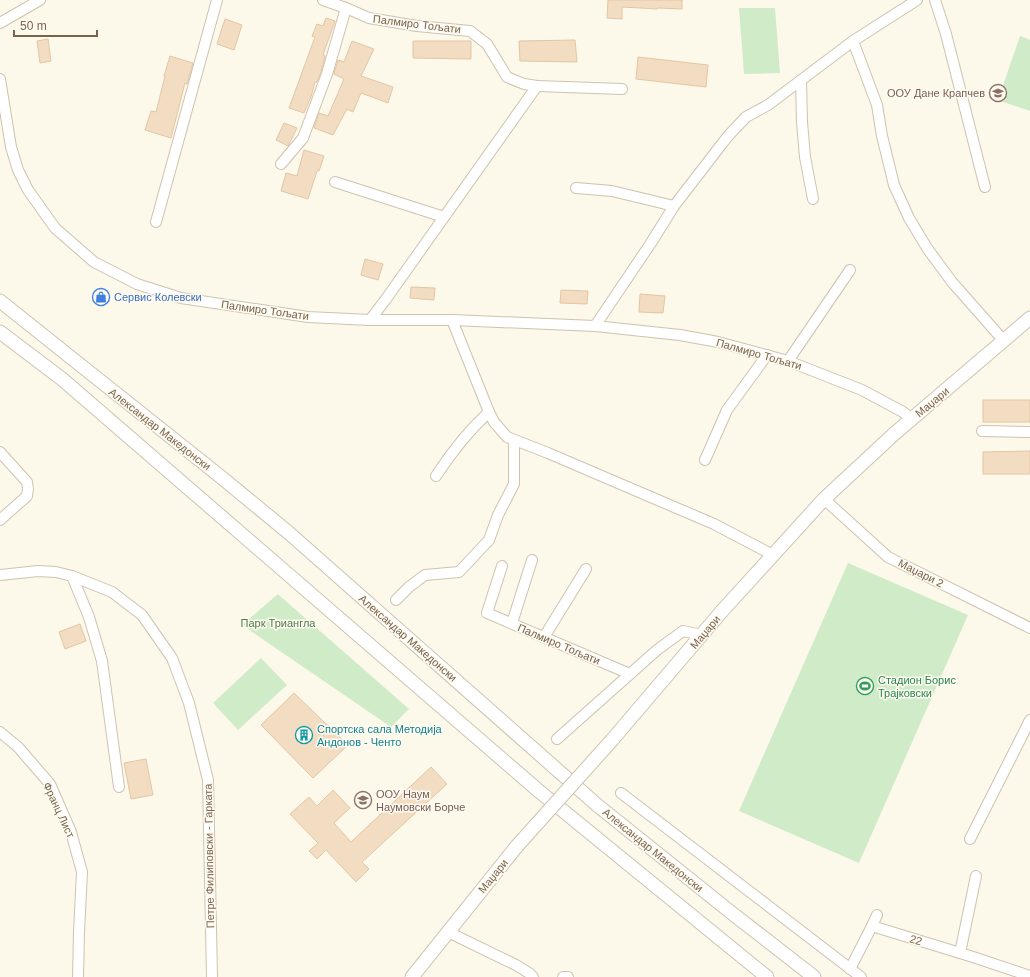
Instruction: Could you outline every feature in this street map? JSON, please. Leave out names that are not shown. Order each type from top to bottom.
[{"type":"street","points":[[0,23],[40,0]]},
{"type":"street","points":[[156,222],[217,0]]},
{"type":"street","name":"Палмиро Тољати","points":[[323,0],[369,18],[381,21],[417,26],[470,30],[487,44],[507,76],[524,84],[537,86],[622,89]]},
{"type":"street","points":[[595,326],[674,206],[728,136],[746,116],[768,105],[853,41],[917,0]]},
{"type":"street","points":[[936,0],[985,187]]},
{"type":"street","points":[[281,164],[303,138],[327,74],[346,8]]},
{"type":"street","points":[[853,41],[877,105],[882,136],[894,185],[909,218],[927,248],[952,282],[1004,341]]},
{"type":"street","name":"Палмиро Тољати","points":[[0,78],[11,147],[18,170],[28,190],[55,228],[94,262],[137,284],[181,298],[308,317],[370,320],[452,320],[595,326],[680,335],[718,342],[788,361],[862,390],[912,418]]},
{"type":"street","points":[[801,80],[805,157],[813,199]]},
{"type":"street","points":[[370,320],[537,86]]},
{"type":"street","points":[[335,182],[444,217]]},
{"type":"street","points":[[576,188],[612,191],[674,206]]},
{"type":"street","points":[[788,361],[850,270]]},
{"type":"street","name":"Александар Македонски","points":[[0,301],[289,533],[598,805],[814,977]]},
{"type":"street","name":"Маџари","points":[[412,977],[517,846],[612,740],[722,611],[824,499],[912,418],[1030,318]]},
{"type":"street","points":[[452,320],[488,412],[494,422],[507,437],[714,524],[774,555]]},
{"type":"street","name":"Александар Македонски","points":[[0,332],[68,384],[540,792],[768,977]]},
{"type":"street","points":[[705,460],[727,410],[768,355]]},
{"type":"street","points":[[436,476],[449,456],[488,412]]},
{"type":"street","points":[[982,431],[1030,432]]},
{"type":"street","points":[[396,600],[408,587],[425,575],[459,572],[489,540],[498,515],[514,484],[514,440]]},
{"type":"street","points":[[0,452],[27,482],[28,489],[27,496],[0,520]]},
{"type":"street","name":"Маџари 2","points":[[824,499],[888,557],[1030,628]]},
{"type":"street","points":[[512,623],[532,560]]},
{"type":"street","name":"Палмиро Тољати","points":[[502,566],[487,613],[630,674]]},
{"type":"street","points":[[544,637],[586,569]]},
{"type":"street","name":"Петре Филиповски - Гарката","points":[[0,575],[38,571],[56,572],[72,576],[112,592],[142,615],[172,658],[189,703],[208,780],[212,977]]},
{"type":"street","points":[[72,576],[90,617],[102,661],[119,786]]},
{"type":"street","points":[[557,739],[657,650],[683,631],[702,636]]},
{"type":"street","points":[[970,840],[1030,720]]},
{"type":"street","name":"Франц Лист","points":[[0,732],[18,748],[50,784],[71,832],[82,872],[78,977]]},
{"type":"street","points":[[621,793],[861,977]]},
{"type":"street","points":[[960,953],[976,876]]},
{"type":"street","points":[[850,969],[877,915]]},
{"type":"street","name":"22","points":[[872,926],[1030,976]]},
{"type":"street","points":[[448,932],[516,965],[529,972],[533,977]]},
{"type":"street","points":[[563,977],[568,977]]},
{"type":"green space","points":[[739,8],[775,8],[780,73],[744,74]]},
{"type":"green space","points":[[1020,36],[1030,40],[1030,111],[998,100]]},
{"type":"green space","name":"Стадион Борис Трајковски","points":[[848,563],[968,615],[859,863],[739,811]]},
{"type":"green space","name":"Парк Триангла","points":[[278,594],[409,709],[391,727],[242,625]]},
{"type":"green space","points":[[261,658],[287,685],[238,730],[213,703]]},
{"type":"building","points":[[608,0],[682,0],[682,9],[622,7],[622,19],[607,18]]},
{"type":"building","points":[[326,18],[335,21],[323,55],[325,56],[321,72],[317,82],[315,82],[311,97],[304,113],[289,108],[315,37],[312,36],[317,24],[323,26]]},
{"type":"building","points":[[225,19],[242,25],[234,50],[217,44]]},
{"type":"building","points":[[48,39],[51,61],[40,63],[37,41]]},
{"type":"building","points":[[575,40],[577,62],[520,61],[519,41]]},
{"type":"building","points":[[352,41],[374,49],[361,76],[393,87],[388,103],[361,93],[353,112],[347,109],[333,135],[314,128],[319,113],[328,116],[344,79],[334,74],[338,60],[344,62]]},
{"type":"building","points":[[413,41],[471,41],[471,59],[413,58]]},
{"type":"building","points":[[170,56],[193,63],[187,84],[185,83],[171,138],[145,130],[151,111],[156,112]]},
{"type":"building","points":[[638,57],[708,65],[706,87],[636,79]]},
{"type":"building","points":[[284,123],[297,128],[288,146],[276,140]]},
{"type":"building","points":[[304,150],[324,156],[319,171],[317,171],[308,199],[281,191],[286,173],[297,176]]},
{"type":"building","points":[[365,259],[383,264],[378,280],[361,275]]},
{"type":"building","points":[[411,287],[435,288],[434,300],[410,298]]},
{"type":"building","points":[[561,290],[588,291],[587,304],[560,303]]},
{"type":"building","points":[[640,294],[665,296],[663,313],[639,312]]},
{"type":"building","points":[[983,400],[1030,400],[1030,422],[983,422]]},
{"type":"building","points":[[1030,451],[1030,474],[983,474],[983,452]]},
{"type":"building","points":[[80,624],[86,641],[65,649],[59,632]]},
{"type":"building","name":"Спортска сала Методија Андонов - Ченто","points":[[294,693],[348,745],[313,778],[261,725]]},
{"type":"building","points":[[146,759],[153,795],[131,799],[124,763]]},
{"type":"building","points":[[431,767],[447,784],[362,862],[369,869],[356,882],[326,850],[317,859],[309,851],[318,843],[290,814],[309,797],[317,806],[333,790],[350,808],[334,823],[351,842]]},
{"type":"place","name":"ООУ Дане Крапчев","points":[[998,93]]},
{"type":"place","name":"Сервис Колевски","points":[[101,297]]},
{"type":"place","name":"Стадион Борис Трајковски","points":[[865,686]]},
{"type":"place","name":"Спортска сала Методија Андонов - Ченто","points":[[304,735]]},
{"type":"place","name":"ООУ Наум Наумовски Борче","points":[[363,800]]}]
